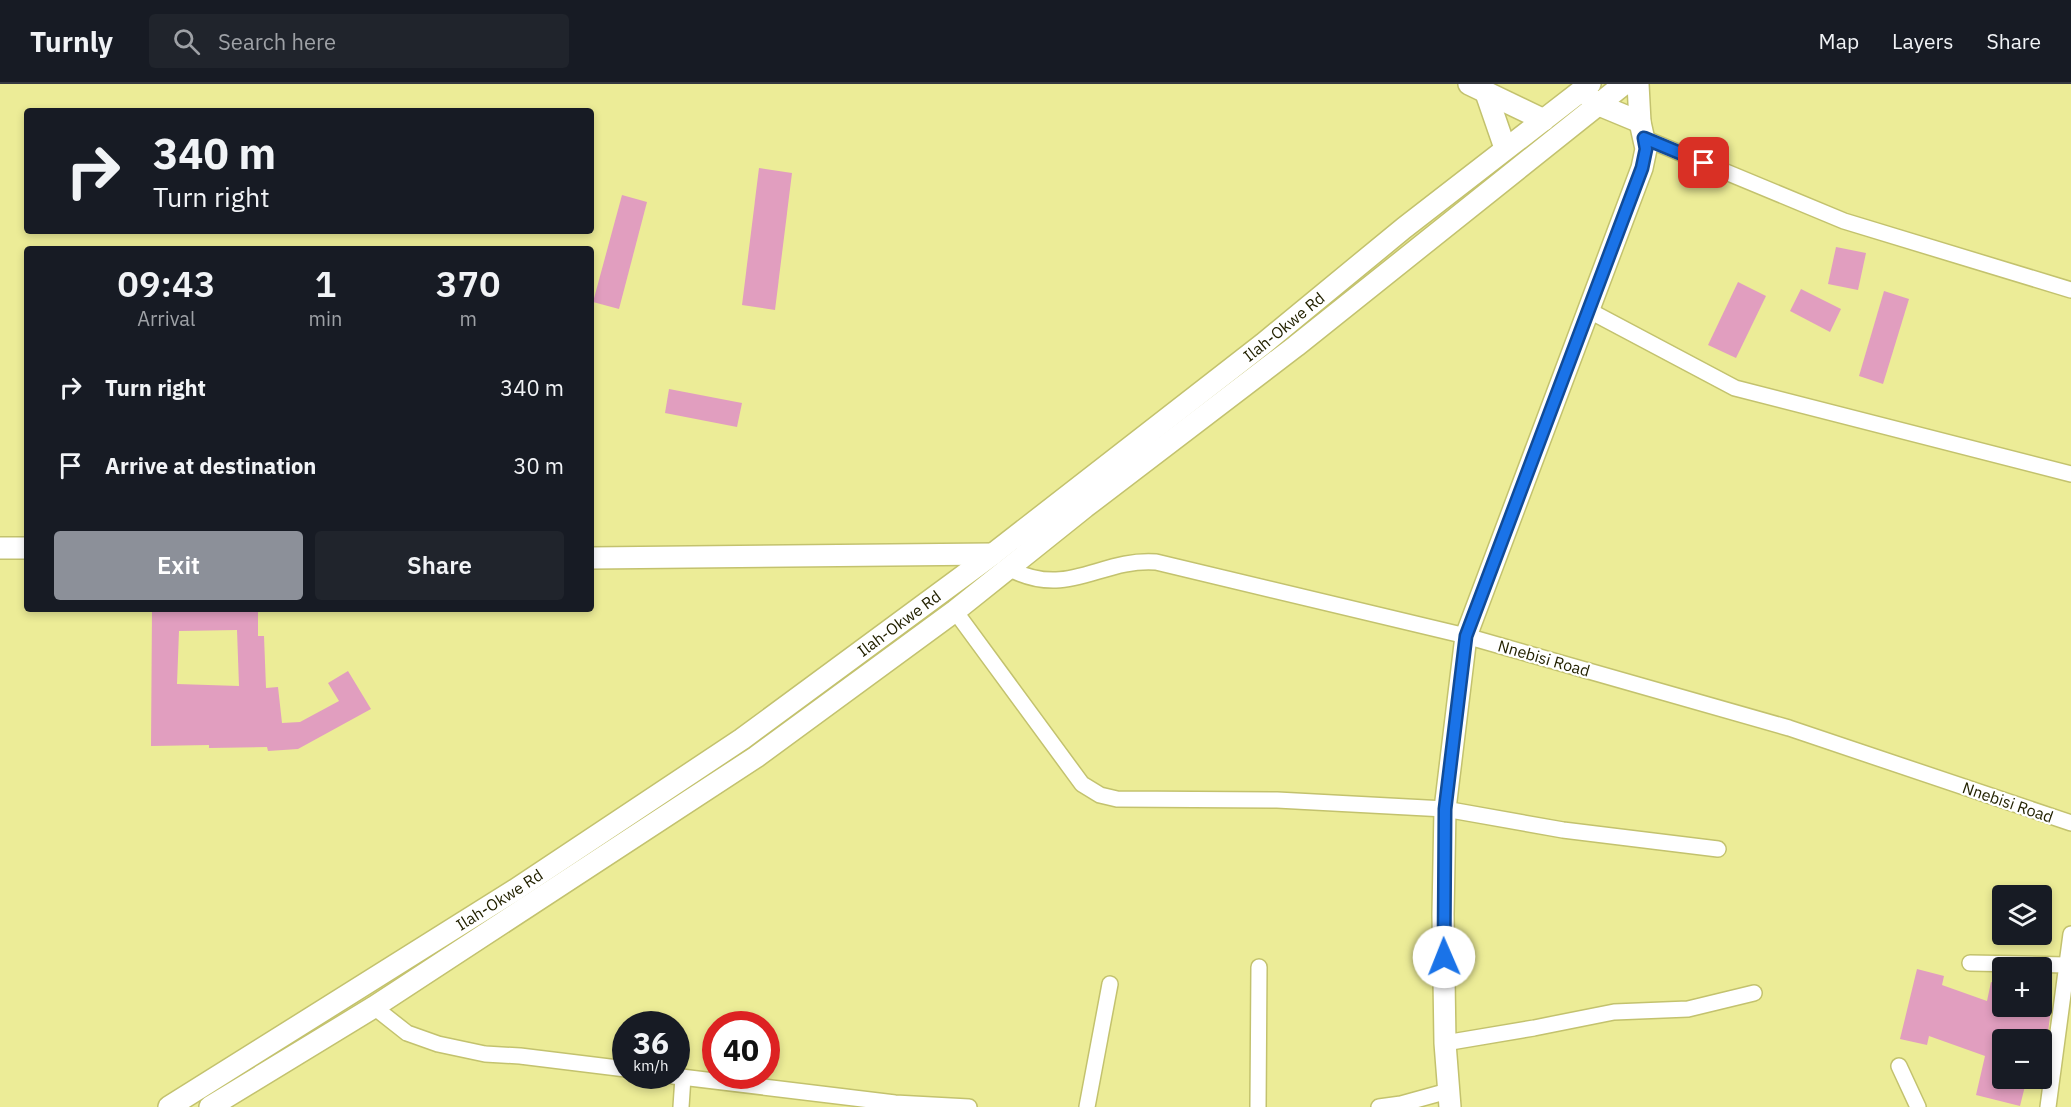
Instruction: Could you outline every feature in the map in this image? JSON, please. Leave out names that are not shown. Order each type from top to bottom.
[{"type":"main road","points":[[210,1107],[374,1007],[756,757],[955,611],[1000,561],[1296,346],[1624,84]]},
{"type":"main road","points":[[1449,1099],[1445,1043],[1443,915],[1445,809],[1466,636],[1642,168],[1646,149],[1638,84]]},
{"type":"main road","points":[[1478,88],[1544,120]]},
{"type":"main road","points":[[1478,88],[1505,148]]},
{"type":"main road","points":[[1586,88],[1599,105],[1642,130]]},
{"type":"main road","name":"Ilah-Okwe Rd","points":[[169,1107],[515,890],[722,752],[1000,561],[1404,228],[1505,148],[1586,88]]},
{"type":"main road","points":[[0,548],[24,548]]},
{"type":"main road","points":[[594,558],[1000,561]]},
{"type":"street","points":[[1642,130],[1844,221],[2071,290]]},
{"type":"street","points":[[1588,310],[1735,388],[2071,474]]},
{"type":"street","name":"Nnebisi Road","points":[[1000,561],[1023,576],[1055,581],[1131,563],[1156,562],[1466,636],[1789,728],[2071,823]]},
{"type":"street","points":[[955,611],[1082,784],[1100,795],[1117,799],[1277,800],[1445,809],[1563,830],[1718,849]]},
{"type":"street","points":[[2048,1107],[2071,934]]},
{"type":"street","points":[[1970,963],[2066,965]]},
{"type":"street","points":[[1258,1107],[1259,968]]},
{"type":"street","points":[[1087,1107],[1110,984]]},
{"type":"street","points":[[1445,1043],[1614,1012],[1688,1009],[1754,993]]},
{"type":"street","points":[[374,1007],[408,1033],[438,1044],[484,1054],[520,1056],[612,1068]]},
{"type":"street","points":[[1899,1066],[1918,1107]]},
{"type":"street","points":[[690,1078],[895,1105],[969,1107]]},
{"type":"street","points":[[679,1089],[681,1107]]},
{"type":"street","points":[[1379,1107],[1449,1099]]},
{"type":"building","points":[[759,168],[792,173],[775,310],[742,305]]},
{"type":"building","points":[[622,195],[647,202],[619,309],[594,302]]},
{"type":"building","points":[[1836,247],[1866,253],[1858,290],[1828,284]]},
{"type":"building","points":[[1738,282],[1766,296],[1736,358],[1708,345]]},
{"type":"building","points":[[1801,289],[1841,309],[1830,332],[1790,311]]},
{"type":"building","points":[[1884,291],[1909,299],[1883,384],[1859,376]]},
{"type":"building","points":[[669,389],[742,403],[737,427],[665,413]]},
{"type":"building","points":[[152,612],[258,612],[258,636],[264,636],[266,688],[278,687],[282,723],[300,722],[339,701],[328,683],[348,671],[371,709],[298,749],[268,751],[267,747],[209,748],[209,745],[151,746]],"holes":[[[237,630],[239,686],[177,684],[179,631]]]},
{"type":"building","points":[[1917,969],[1944,976],[1942,985],[1987,1001],[1992,982],[1992,1017],[2050,1017],[2048,1029],[1992,1029],[1992,1089],[2024,1089],[2020,1106],[1976,1095],[1985,1056],[1929,1036],[1927,1045],[1900,1039]]},
{"type":"route","points":[[1444,957],[1445,809],[1466,636],[1642,168],[1646,149],[1644,138],[1704,163]]}]
